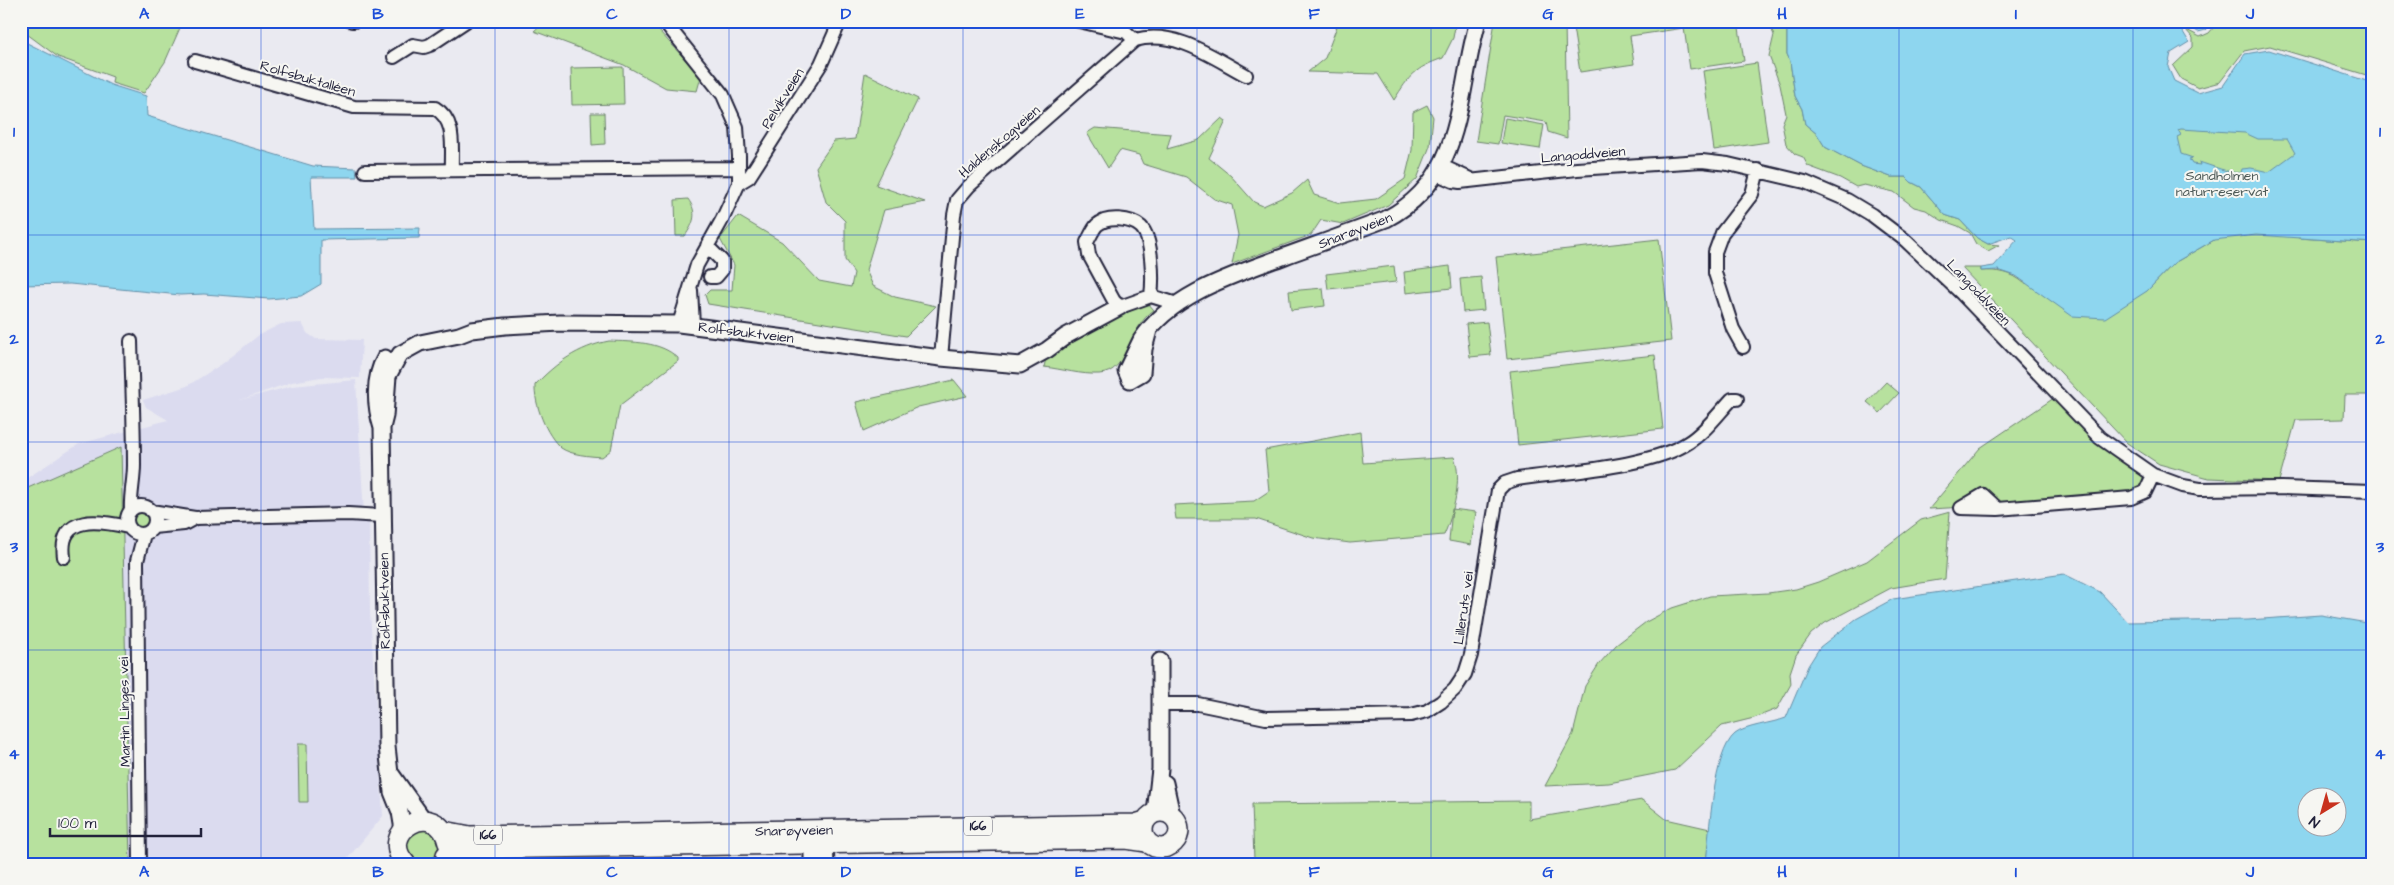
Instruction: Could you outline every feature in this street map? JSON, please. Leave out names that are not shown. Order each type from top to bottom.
[{"type":"main road","name":"Snarøyveien","points":[[443,859],[467,849],[815,839],[1135,824],[1157,817]]},
{"type":"main road","name":"166","points":[[1147,842],[1154,847],[1162,849],[1173,844],[1178,838],[1180,830],[1177,822],[1157,817]]},
{"type":"main road","points":[[1147,842],[1143,834],[1157,817]]},
{"type":"main road","name":"166","points":[[424,820],[437,824],[444,831],[448,843],[443,859]]},
{"type":"main road","points":[[398,859],[398,839],[403,830],[412,822],[424,820]]},
{"type":"main road","name":"Snarøyveien","points":[[444,831],[470,836],[1126,839],[1147,842]]},
{"type":"street","points":[[394,57],[413,45],[424,47],[430,45],[466,21]]},
{"type":"street","points":[[664,21],[683,42],[723,94],[737,127],[738,182],[722,220],[697,265],[686,324]]},
{"type":"street","name":"Pelvikveien","points":[[738,182],[750,177],[821,64],[840,21]]},
{"type":"street","points":[[1079,21],[1126,32],[1135,40],[1150,36],[1186,43],[1246,76]]},
{"type":"street","name":"Snarøyveien","points":[[1136,365],[1145,337],[1177,304],[1231,276],[1386,219],[1413,203],[1440,170],[1452,136],[1478,21]]},
{"type":"street","name":"Haldenskogveien","points":[[941,358],[957,200],[969,186],[1135,40]]},
{"type":"street","name":"Rolfsbuktalléen","points":[[195,60],[354,107],[436,108],[446,115],[451,126],[452,170]]},
{"type":"street","name":"Langoddveien","points":[[1440,170],[1453,182],[1470,179],[1702,161],[1758,170],[1805,182],[1834,194],[1872,214],[1898,235],[1962,294],[2100,438],[2152,475],[2183,486],[2200,489],[2282,488],[2373,491]]},
{"type":"street","points":[[366,171],[739,168]]},
{"type":"street","points":[[1743,347],[1733,329],[1715,273],[1715,252],[1722,233],[1752,194],[1758,170]]},
{"type":"street","points":[[1151,296],[1154,277],[1146,238],[1141,228],[1126,220],[1112,218],[1097,225],[1087,242],[1089,255],[1101,279],[1120,307],[1151,296],[1177,304]]},
{"type":"street","points":[[707,246],[722,261],[722,270],[716,277],[710,277]]},
{"type":"street","name":"Rolfsbuktveien","points":[[403,830],[400,812],[392,792],[386,737],[382,428],[378,416],[377,377],[382,363],[392,348],[404,339],[419,332],[457,328],[472,330],[536,324],[686,324],[941,358],[1020,365],[1048,350],[1066,336],[1120,307]]},
{"type":"street","points":[[131,341],[133,489],[130,496],[138,510],[154,518],[139,530]]},
{"type":"street","name":"Lilleruts vei","points":[[1160,704],[1198,704],[1266,718],[1396,716],[1427,711],[1441,702],[1455,689],[1465,674],[1471,655],[1498,490],[1505,483],[1517,479],[1619,464],[1672,452],[1704,430],[1732,399],[1737,399]]},
{"type":"street","points":[[1998,509],[2131,498],[2145,492],[2152,475]]},
{"type":"street","points":[[138,510],[126,521],[139,530]]},
{"type":"street","points":[[64,557],[64,543],[70,530],[84,523],[138,510],[195,518],[352,514],[382,516]]},
{"type":"street","points":[[98,521],[139,530],[184,524],[195,518]]},
{"type":"street","name":"Martin Linges vei","points":[[139,530],[137,561],[140,864]]},
{"type":"street","points":[[1157,817],[1160,769],[1160,661]]},
{"type":"street","name":"Rolfsbuktveien","points":[[391,774],[424,820]]},
{"type":"street","points":[[812,864],[815,839]]},
{"type":"street","points":[[815,839],[826,864]]},
{"type":"shaded area","points":[[302,323],[307,333],[316,339],[362,340],[360,378],[321,377],[292,382],[240,400],[292,386],[356,380],[364,515],[369,516],[370,612],[383,816],[343,864],[21,864],[21,482],[79,444],[168,420],[146,407],[143,400],[187,386],[222,364],[259,335],[281,324]]},
{"type":"green space","points":[[21,21],[183,21],[165,62],[144,93],[112,83],[113,77],[58,57],[27,34],[21,33]]},
{"type":"green space","points":[[545,21],[650,21],[701,77],[697,91],[666,88],[624,65],[534,31]]},
{"type":"green space","points":[[1339,21],[1456,21],[1453,38],[1443,58],[1426,65],[1414,73],[1394,100],[1378,74],[1308,72],[1325,58]]},
{"type":"green space","points":[[1495,21],[1565,21],[1567,138],[1548,132],[1546,122],[1503,115],[1498,144],[1476,141]]},
{"type":"green space","points":[[1572,21],[1738,21],[1744,61],[1690,69],[1684,28],[1630,36],[1634,64],[1580,72]]},
{"type":"green space","points":[[1768,21],[1787,21],[1787,54],[1790,61],[1795,96],[1802,109],[1805,124],[1817,134],[1825,147],[1861,166],[1891,177],[1906,177],[1921,187],[1945,215],[1960,220],[1977,238],[1988,244],[1999,245],[1988,251],[1976,244],[1970,233],[1941,220],[1926,210],[1914,207],[1894,192],[1864,185],[1856,187],[1840,178],[1808,166],[1803,157],[1795,154],[1786,144],[1782,124],[1786,114],[1780,85],[1769,56],[1774,35]]},
{"type":"green space","points":[[2219,21],[2373,21],[2373,77],[2270,46],[2244,51],[2220,82],[2198,88],[2181,79],[2173,66],[2193,47],[2193,38],[2185,29],[2200,37],[2209,33]]},
{"type":"green space","points":[[1757,63],[1768,142],[1714,150],[1703,71]]},
{"type":"green space","points":[[623,67],[624,104],[572,105],[571,68]]},
{"type":"green space","points":[[865,73],[918,99],[876,185],[925,202],[884,210],[866,270],[873,286],[895,297],[936,306],[906,336],[708,304],[705,295],[710,290],[732,290],[734,265],[720,239],[738,216],[782,242],[819,281],[851,287],[854,273],[845,260],[845,221],[826,202],[816,167],[834,141],[855,139]]},
{"type":"green space","points":[[1427,105],[1433,117],[1430,146],[1417,179],[1388,205],[1343,224],[1321,220],[1311,235],[1232,264],[1238,235],[1232,205],[1214,199],[1186,177],[1143,164],[1139,155],[1120,150],[1108,168],[1087,133],[1095,128],[1171,134],[1167,149],[1199,140],[1222,118],[1226,121],[1209,158],[1231,176],[1254,202],[1263,206],[1292,193],[1307,180],[1314,195],[1340,203],[1376,199],[1405,179],[1412,150],[1413,112]]},
{"type":"green space","points":[[591,113],[604,113],[605,144],[592,145]]},
{"type":"green space","points":[[1505,118],[1544,125],[1540,149],[1501,143]]},
{"type":"green space","name":"Sandholmen naturreservat","points":[[2107,118],[2365,135],[2298,238],[2373,243],[2373,395],[2345,395],[2344,419],[2296,420],[2279,481],[2209,478],[2159,464],[2127,443],[1962,268],[1981,268],[1981,271],[2004,272],[2024,283],[2147,291],[2174,263],[2214,240]]},
{"type":"green space","points":[[688,199],[694,213],[693,222],[685,236],[676,236],[675,200]]},
{"type":"green space","points":[[1659,239],[1671,341],[1507,359],[1496,257]]},
{"type":"green space","points":[[1394,266],[1396,282],[1328,289],[1326,274]]},
{"type":"green space","points":[[1450,266],[1452,288],[1406,293],[1404,272]]},
{"type":"green space","points":[[1481,277],[1484,310],[1463,312],[1460,279]]},
{"type":"green space","points":[[1323,288],[1325,306],[1291,310],[1289,291]]},
{"type":"green space","points":[[1148,303],[1154,310],[1139,327],[1123,358],[1109,372],[1085,374],[1044,367],[1046,358],[1070,343],[1108,321]]},
{"type":"green space","points":[[1487,322],[1491,355],[1470,357],[1466,324]]},
{"type":"green space","points":[[609,341],[655,345],[671,352],[678,358],[678,361],[620,405],[611,450],[602,457],[570,452],[561,448],[550,435],[539,410],[535,385],[568,357],[587,347]]},
{"type":"green space","points":[[1655,355],[1663,429],[1518,445],[1510,371]]},
{"type":"green space","points":[[954,380],[967,396],[918,407],[864,431],[856,402]]},
{"type":"green space","points":[[1886,382],[1899,393],[1880,413],[1867,402]]},
{"type":"green space","points":[[2054,398],[2105,448],[2143,477],[2144,487],[2131,498],[1929,509],[1980,448]]},
{"type":"green space","points":[[1360,432],[1363,463],[1454,457],[1458,475],[1456,496],[1444,535],[1350,543],[1313,538],[1256,519],[1176,519],[1174,505],[1254,501],[1269,491],[1265,450]]},
{"type":"green space","points":[[121,447],[130,864],[21,864],[21,491]]},
{"type":"green space","points":[[1452,509],[1476,512],[1471,545],[1449,541]]},
{"type":"green space","points":[[140,511],[147,514],[150,521],[147,528],[140,531],[133,528],[130,521],[133,514]]},
{"type":"green space","points":[[1950,512],[1945,579],[1891,588],[1825,623],[1811,634],[1796,655],[1790,673],[1791,684],[1777,709],[1754,718],[1722,726],[1675,770],[1609,783],[1545,786],[1573,734],[1585,686],[1599,664],[1616,645],[1646,622],[1672,608],[1710,596],[1768,593],[1796,589],[1818,582],[1867,561],[1921,520]]},
{"type":"green space","points":[[298,744],[307,744],[308,802],[299,802]]},
{"type":"green space","points":[[1642,800],[1666,819],[1710,829],[1706,864],[1327,864],[1254,860],[1252,804],[1529,801],[1529,819]]},
{"type":"green space","points":[[423,829],[434,834],[439,845],[434,856],[423,861],[412,856],[407,845],[412,834]]},
{"type":"water","points":[[1787,21],[2214,21],[2206,30],[2198,32],[2182,22],[2180,27],[2189,42],[2171,53],[2168,67],[2174,81],[2198,93],[2223,86],[2245,54],[2269,50],[2373,83],[2373,243],[2256,235],[2214,240],[2174,263],[2147,291],[2105,318],[2072,316],[2016,276],[1998,270],[1981,271],[1981,268],[1994,266],[2017,240],[2011,236],[1988,244],[1977,238],[1960,220],[1945,215],[1921,187],[1906,177],[1891,177],[1861,166],[1825,147],[1817,134],[1805,124],[1802,109],[1795,96],[1790,61],[1787,54]],"holes":[[[2181,129],[2245,133],[2258,139],[2287,139],[2295,153],[2269,172],[2251,168],[2242,169],[2241,173],[2237,173],[2199,162],[2200,165],[2192,164],[2189,159],[2193,158],[2181,154],[2177,137],[2181,135],[2178,130]]]},
{"type":"water","points":[[21,40],[111,85],[146,96],[147,116],[313,166],[356,168],[357,177],[311,177],[314,229],[420,228],[419,238],[321,240],[321,284],[301,296],[269,299],[204,294],[180,295],[70,284],[21,285]]},
{"type":"water","points":[[2064,574],[2100,592],[2128,622],[2248,620],[2321,615],[2373,624],[2373,864],[1706,864],[1713,795],[1722,758],[1728,744],[1735,734],[1740,731],[1786,718],[1808,666],[1820,647],[1856,619],[1893,599]]}]
